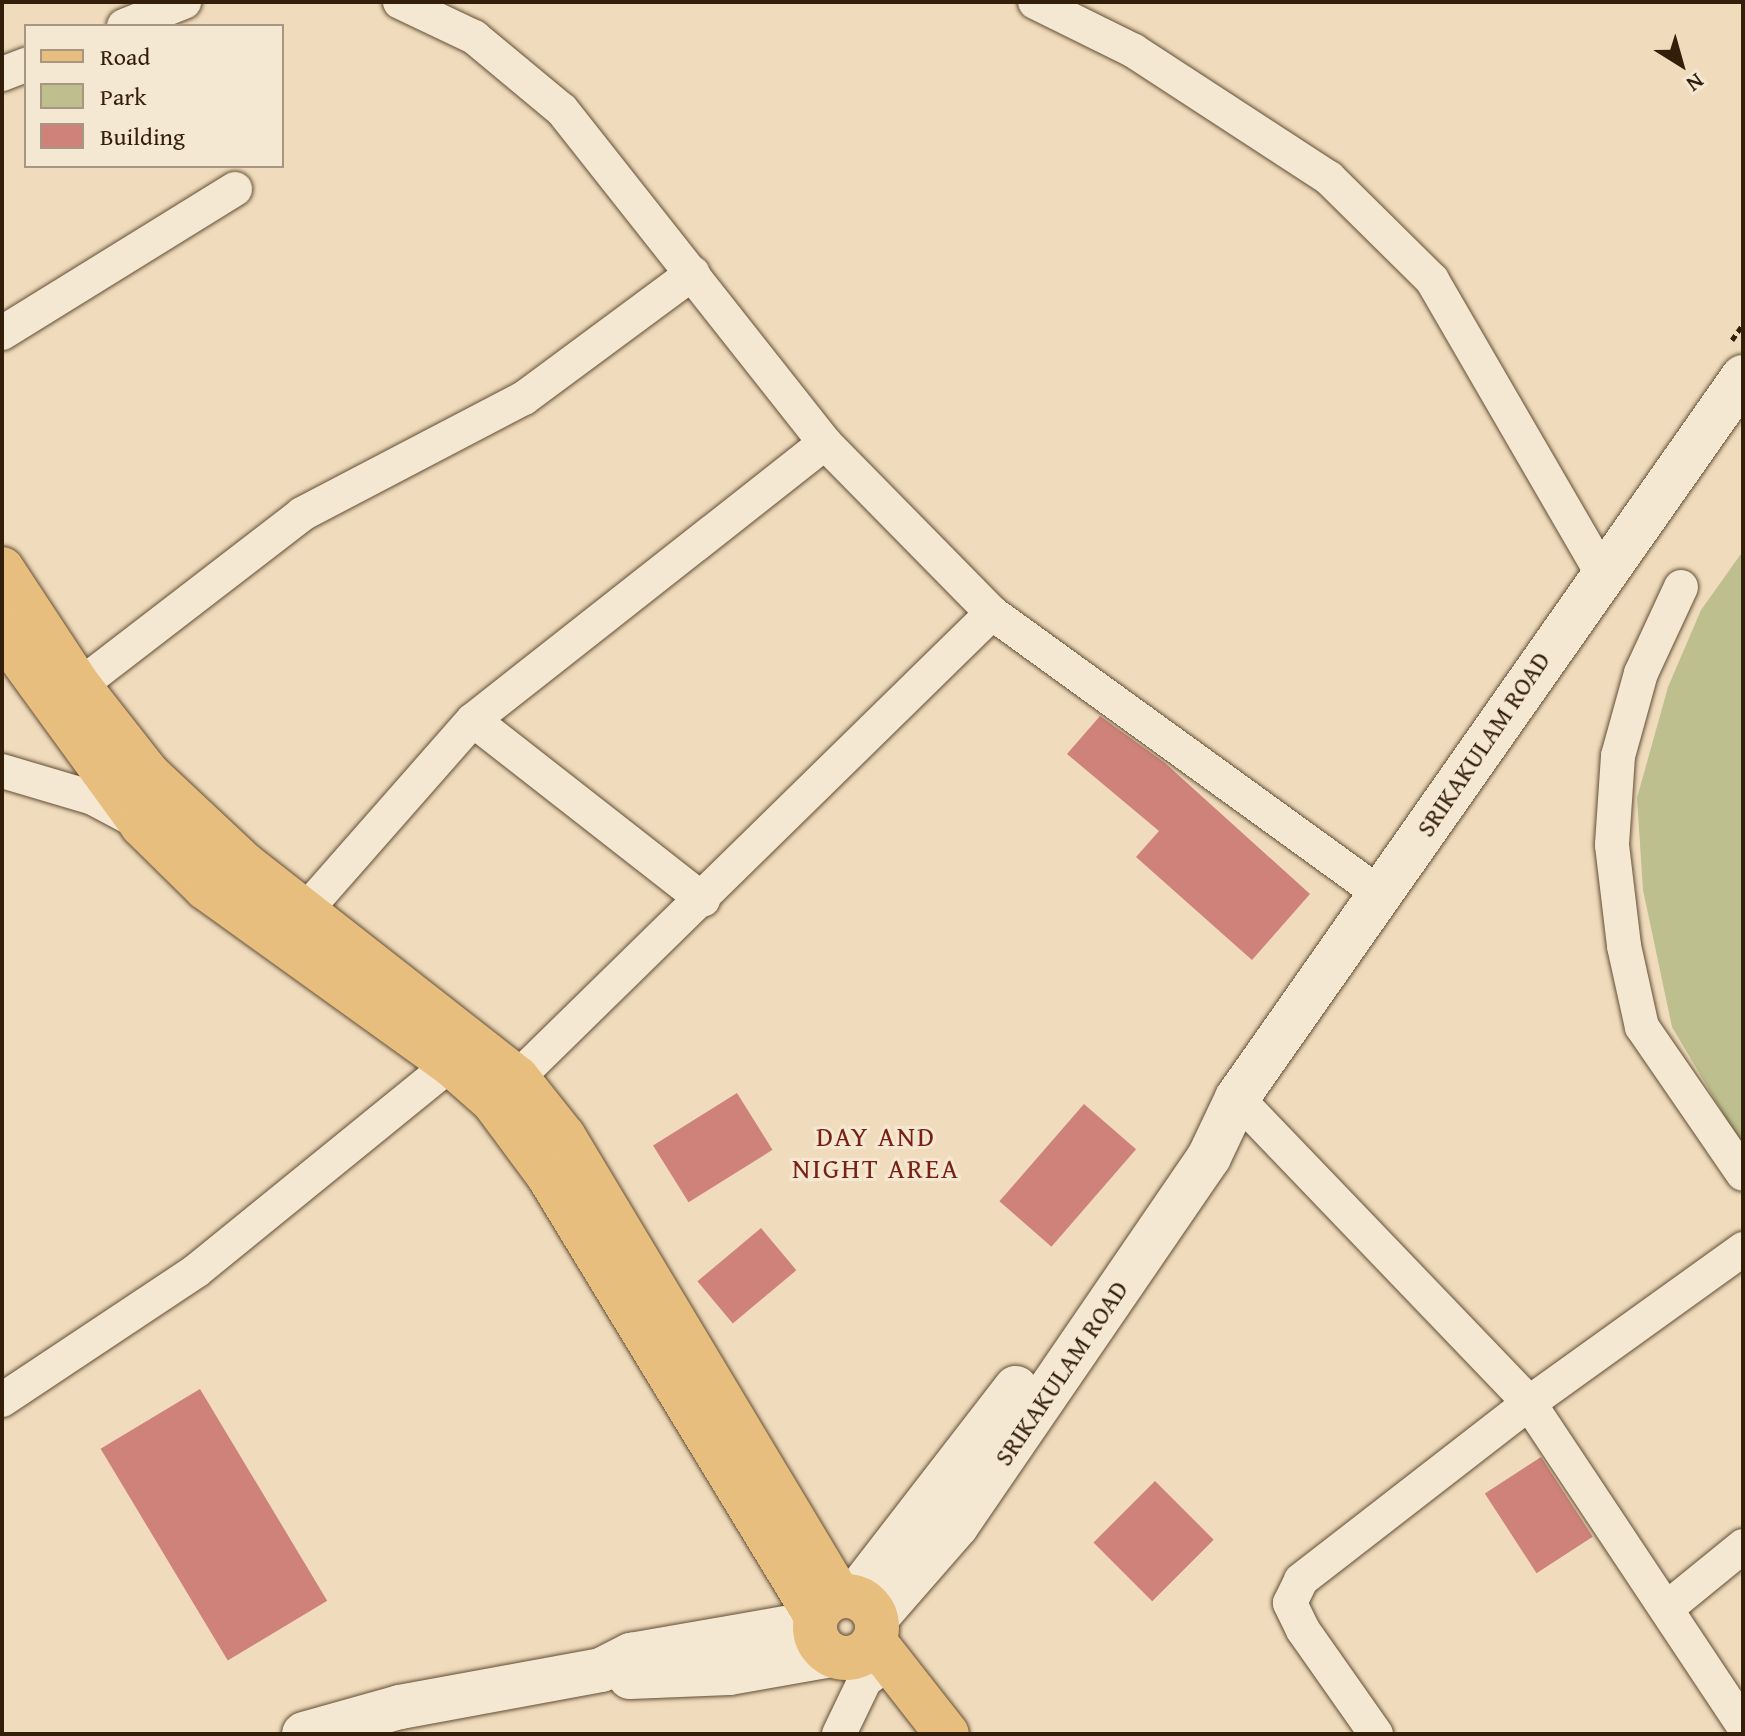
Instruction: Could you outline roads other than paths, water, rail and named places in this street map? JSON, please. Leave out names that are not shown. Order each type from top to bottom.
[{"type":"main road","name":"SRIKAKULAM ROAD","points":[[850,1635],[928,1508],[1191,1147],[1232,1106],[1601,572],[1733,392]]},
{"type":"main road","points":[[2,569],[79,686],[148,774],[181,806],[305,911],[517,1078],[564,1137],[907,1734]]},
{"type":"main road","points":[[2,632],[142,825],[218,898],[451,1064],[493,1101],[548,1175],[850,1635],[947,1734]]},
{"type":"main road","points":[[304,1734],[400,1707],[601,1670],[633,1678],[729,1673],[850,1635]]},
{"type":"street","points":[[129,24],[184,2]]},
{"type":"street","points":[[400,2],[474,37],[534,83],[693,273],[825,443],[992,613],[1380,894]]},
{"type":"street","points":[[1035,2],[1134,51],[1329,178],[1432,280],[1601,572]]},
{"type":"street","points":[[2,74],[24,66]]},
{"type":"street","points":[[2,333],[235,189]]},
{"type":"street","points":[[79,686],[302,514],[524,398],[693,273]]},
{"type":"street","points":[[305,911],[473,720],[825,443]]},
{"type":"street","points":[[1681,587],[1641,673],[1618,756],[1612,845],[1624,946],[1642,1027],[1743,1174]]},
{"type":"street","points":[[517,1078],[703,900],[992,613]]},
{"type":"street","points":[[473,720],[703,900]]},
{"type":"street","points":[[2,771],[93,798],[142,825],[181,806]]},
{"type":"street","points":[[2,1400],[196,1271],[451,1064]]},
{"type":"street","points":[[1232,1106],[1529,1403],[1743,1725]]},
{"type":"street","points":[[1376,1734],[1290,1603],[1301,1580],[1529,1403],[1743,1249]]},
{"type":"street","points":[[1667,1608],[1743,1546]]},
{"type":"street","points":[[839,1734],[850,1635]]},
{"type":"district","name":"DAY AND NIGHT AREA","points":[[876,1152]]}]
